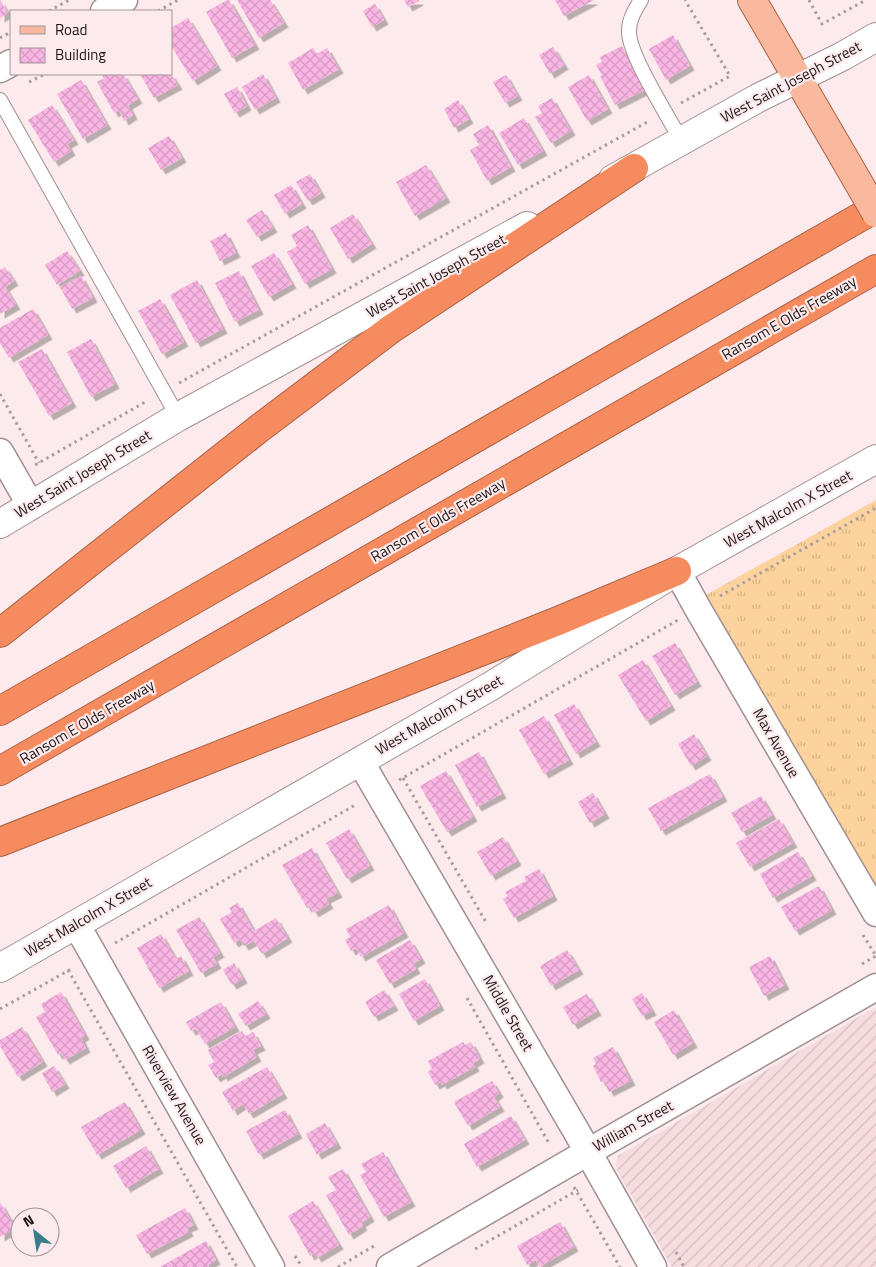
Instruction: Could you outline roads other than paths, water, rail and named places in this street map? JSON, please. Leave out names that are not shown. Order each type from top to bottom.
[{"type":"highway","points":[[0,633],[261,427],[391,329],[634,168]]},
{"type":"highway","points":[[0,710],[876,208]]},
{"type":"highway","name":"Ransom E Olds Freeway","points":[[0,771],[876,269]]},
{"type":"highway","points":[[0,842],[558,621],[677,571]]},
{"type":"main road","points":[[752,0],[876,213]]},
{"type":"main road","name":"West Saint Joseph Street","points":[[0,524],[178,417],[682,142],[758,98],[843,56],[876,37]]},
{"type":"main road","name":"West Malcolm X Street","points":[[0,968],[490,686],[677,571],[876,459]]},
{"type":"street","points":[[106,10],[124,0]]},
{"type":"street","points":[[0,452],[31,506]]},
{"type":"street","name":"Max Avenue","points":[[677,571],[876,913]]},
{"type":"street","name":"Middle Street","points":[[360,761],[367,798],[588,1152],[653,1267]]},
{"type":"street","name":"Riverview Avenue","points":[[76,924],[271,1267]]},
{"type":"street","name":"William Street","points":[[390,1267],[562,1166],[876,987]]},
{"type":"lane","points":[[642,0],[635,9],[630,21],[628,34],[634,52],[682,142]]},
{"type":"lane","points":[[0,100],[178,417]]}]
